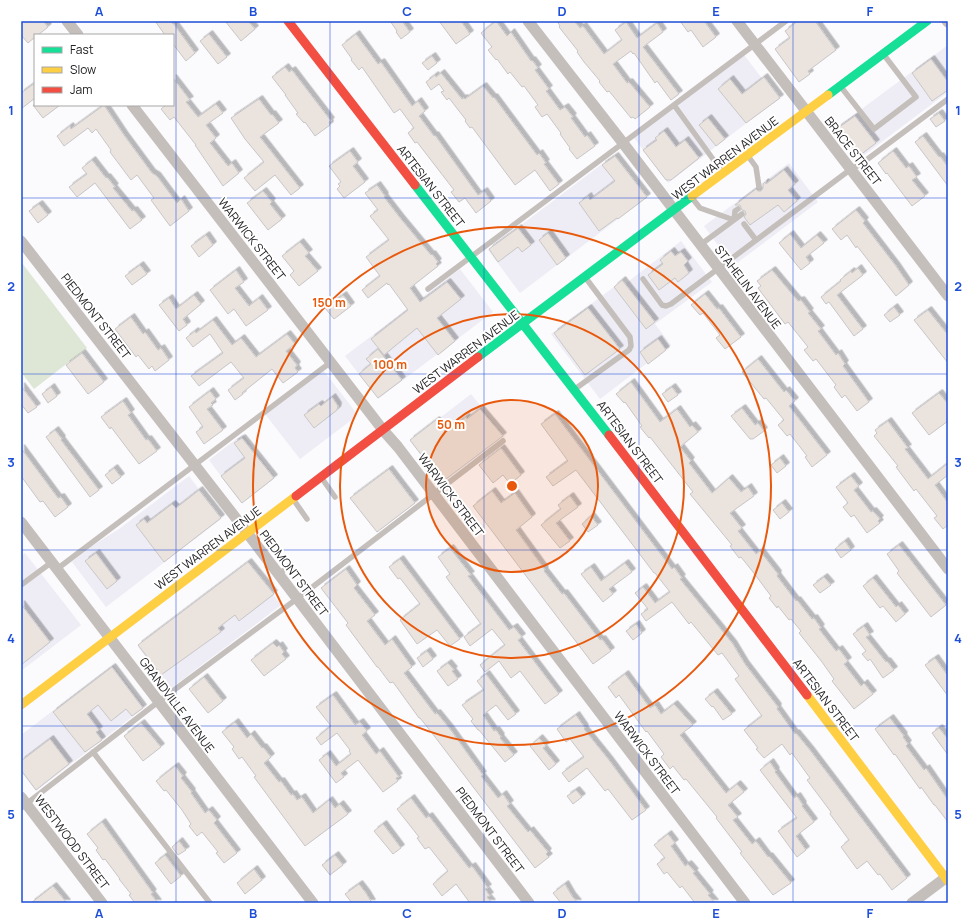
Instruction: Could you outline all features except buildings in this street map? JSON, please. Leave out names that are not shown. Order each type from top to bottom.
[{"type":"main road","name":"ARTESIAN STREET","points":[[288,21],[522,324],[538,342],[947,878]]},
{"type":"main road","name":"WEST WARREN AVENUE","points":[[21,705],[522,324],[927,21]]},
{"type":"street","points":[[68,21],[77,34]]},
{"type":"street","name":"STAHELIN AVENUE","points":[[528,21],[948,569]]},
{"type":"street","name":"BRACE STREET","points":[[737,21],[948,296]]},
{"type":"street","name":"WARWICK STREET","points":[[133,106],[434,494],[745,903]]},
{"type":"street","name":"PIEDMONT STREET","points":[[21,241],[195,465],[529,903]]},
{"type":"street","name":"GRANDVILLE AVENUE","points":[[21,522],[313,903]]},
{"type":"street","name":"WESTWOOD STREET","points":[[23,803],[102,903]]},
{"type":"street","points":[[912,903],[947,878]]},
{"type":"lane","points":[[428,289],[786,21]]},
{"type":"lane","points":[[840,86],[874,129],[916,97],[883,54]]},
{"type":"lane","points":[[643,279],[662,305],[666,306],[671,304],[850,169],[861,164],[948,99]]},
{"type":"lane","points":[[674,105],[723,174]]},
{"type":"lane","points":[[748,155],[756,167],[759,187]]},
{"type":"lane","points":[[692,197],[700,208],[746,223],[756,240]]},
{"type":"lane","points":[[734,220],[735,211],[738,209]]},
{"type":"lane","points":[[700,245],[742,214]]},
{"type":"lane","points":[[574,389],[629,350],[632,346],[630,337],[585,277]]},
{"type":"lane","points":[[21,585],[54,566],[195,465],[331,362]]},
{"type":"lane","points":[[23,803],[297,599],[340,563],[504,441]]},
{"type":"lane","points":[[321,477],[335,497]]},
{"type":"lane","points":[[292,498],[308,519]]},
{"type":"lane","points":[[278,575],[291,564]]},
{"type":"lane","points":[[93,752],[210,903]]},
{"type":"shaded area","points":[[948,45],[948,92],[859,159],[836,128]]},
{"type":"shaded area","points":[[744,55],[778,99],[668,183],[634,138]]},
{"type":"shaded area","points":[[614,155],[646,198],[520,293],[488,250]]},
{"type":"shaded area","points":[[789,163],[818,202],[733,266],[704,226]]},
{"type":"shaded area","points":[[681,241],[712,282],[655,324],[671,345],[600,399],[551,334],[622,281],[625,284]]},
{"type":"shaded area","points":[[460,269],[493,312],[378,399],[345,356]]},
{"type":"shaded area","points":[[323,370],[358,415],[300,459],[265,414]]},
{"type":"shaded area","points":[[471,394],[505,437],[444,485],[410,441]]},
{"type":"shaded area","points":[[243,434],[275,477],[241,503],[209,460]]},
{"type":"shaded area","points":[[189,476],[221,519],[106,607],[72,562],[92,546],[119,529]]},
{"type":"shaded area","points":[[25,553],[81,625],[21,671],[21,556]]},
{"type":"shaded area","points":[[248,562],[281,605],[170,689],[138,647]]},
{"type":"shaded area","points":[[113,665],[145,707],[36,791],[21,772],[21,735]]},
{"type":"green space","points":[[22,263],[87,348],[34,389],[21,372]]},
{"type":"traffic: fast","points":[[828,95],[927,21]]},
{"type":"traffic: fast","points":[[415,185],[609,435]]},
{"type":"traffic: fast","points":[[478,357],[692,196]]},
{"type":"traffic: slow","points":[[692,196],[828,95]]},
{"type":"traffic: slow","points":[[21,705],[296,496]]},
{"type":"traffic: slow","points":[[807,695],[948,881]]},
{"type":"traffic: jam","points":[[288,21],[415,185]]},
{"type":"traffic: jam","points":[[296,496],[478,357]]},
{"type":"traffic: jam","points":[[609,435],[807,695]]}]
